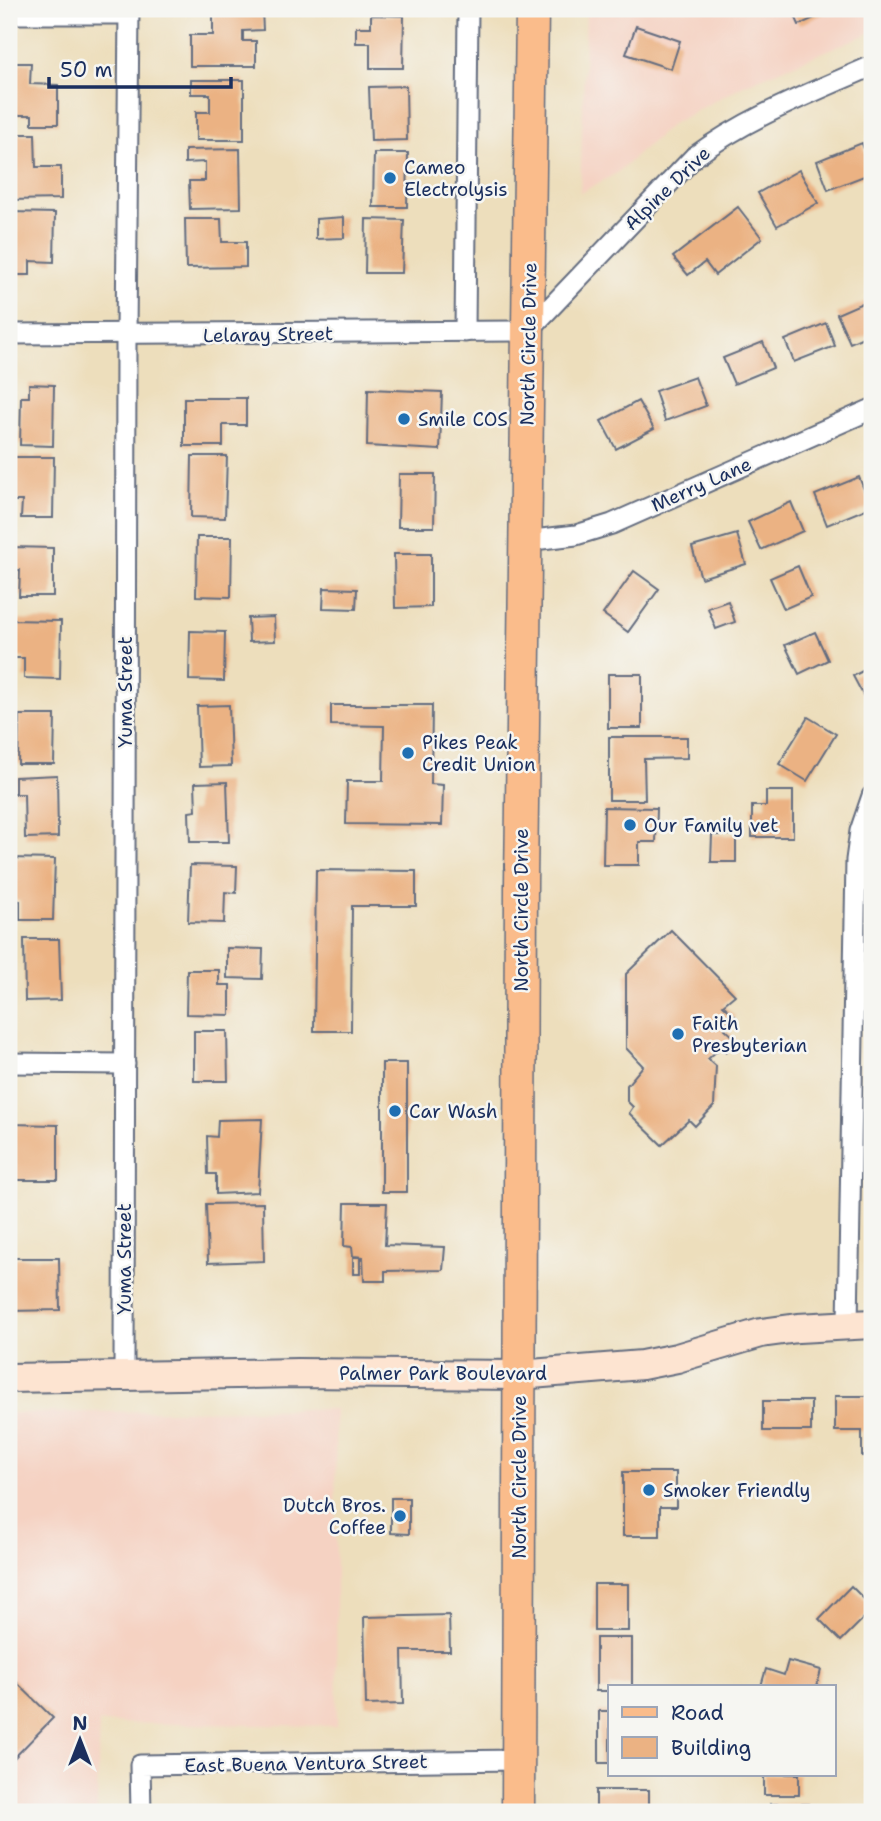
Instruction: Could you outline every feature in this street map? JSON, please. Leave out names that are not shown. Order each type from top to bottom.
[{"type":"main road","name":"North Circle Drive","points":[[518,1812],[525,541],[532,9]]},
{"type":"main road","name":"Palmer Park Boulevard","points":[[9,1378],[285,1373],[519,1375],[642,1365],[677,1358],[761,1333],[860,1324]]},
{"type":"street","points":[[465,332],[468,9]]},
{"type":"street","points":[[9,13],[129,12]]},
{"type":"street","name":"Yuma Street","points":[[124,1376],[129,12]]},
{"type":"street","name":"Alpine Drive","points":[[528,331],[694,157],[750,120],[872,66]]},
{"type":"street","name":"Lelaray Street","points":[[9,334],[528,331]]},
{"type":"street","name":"Merry Lane","points":[[525,541],[576,535],[612,524],[872,410]]},
{"type":"street","points":[[860,1324],[856,860],[860,831],[872,796]]},
{"type":"street","points":[[9,1063],[125,1064]]},
{"type":"street","name":"East Buena Ventura Street","points":[[141,1812],[140,1765],[519,1760]]},
{"type":"shaded area","points":[[586,9],[872,9],[872,32],[744,85],[672,124],[617,173],[580,193]]},
{"type":"shaded area","points":[[335,1409],[337,1726],[99,1723],[97,1812],[9,1812],[9,1413]]},
{"type":"building","points":[[792,9],[834,9],[799,25]]},
{"type":"building","points":[[262,10],[263,30],[243,31],[243,41],[256,41],[256,66],[190,66],[190,35],[213,35],[213,11]]},
{"type":"building","points":[[371,15],[404,16],[403,68],[370,68],[370,43],[356,43],[356,27],[371,27]]},
{"type":"building","points":[[636,26],[680,41],[671,69],[626,54]]},
{"type":"building","points":[[9,63],[31,63],[30,84],[58,85],[58,124],[32,124],[32,115],[9,115]]},
{"type":"building","points":[[191,80],[244,80],[244,140],[196,140],[196,112],[210,112],[210,94],[191,94]]},
{"type":"building","points":[[406,86],[407,140],[371,141],[369,87]]},
{"type":"building","points":[[9,134],[35,134],[36,167],[61,167],[61,199],[9,200]]},
{"type":"building","points":[[862,143],[872,173],[828,190],[817,161]]},
{"type":"building","points":[[240,149],[241,208],[190,209],[189,181],[205,181],[205,162],[185,163],[185,150]]},
{"type":"building","points":[[374,153],[408,153],[407,207],[373,207]]},
{"type":"building","points":[[799,170],[818,203],[777,226],[758,193]]},
{"type":"building","points":[[738,207],[762,238],[715,275],[705,262],[688,275],[673,257]]},
{"type":"building","points":[[10,212],[55,213],[54,262],[30,261],[30,275],[9,275]]},
{"type":"building","points":[[344,217],[344,238],[316,239],[316,219]]},
{"type":"building","points":[[185,219],[221,219],[222,242],[246,242],[246,267],[186,268]]},
{"type":"building","points":[[366,219],[404,220],[402,273],[365,273]]},
{"type":"building","points":[[869,300],[872,308],[872,333],[850,343],[837,314]]},
{"type":"building","points":[[826,323],[835,346],[794,362],[785,340]]},
{"type":"building","points":[[763,342],[773,368],[734,384],[723,358]]},
{"type":"building","points":[[695,377],[706,406],[665,421],[655,391]]},
{"type":"building","points":[[29,384],[54,385],[53,446],[20,445],[21,397],[29,397]]},
{"type":"building","name":"Smile COS","points":[[368,389],[442,392],[440,450],[367,446]]},
{"type":"building","points":[[184,398],[246,398],[246,425],[223,425],[223,446],[184,446]]},
{"type":"building","points":[[638,401],[654,429],[616,449],[601,421]]},
{"type":"building","points":[[192,456],[227,456],[225,518],[191,517]]},
{"type":"building","points":[[9,457],[54,457],[53,518],[21,518],[22,501],[9,501]]},
{"type":"building","points":[[399,474],[435,474],[434,527],[398,527]]},
{"type":"building","points":[[859,477],[871,507],[827,525],[815,495]]},
{"type":"building","points":[[791,502],[803,531],[761,550],[748,522]]},
{"type":"building","points":[[737,534],[746,564],[701,578],[692,547]]},
{"type":"building","points":[[197,537],[232,537],[231,597],[196,596]]},
{"type":"building","points":[[12,547],[53,548],[53,596],[19,596],[20,570],[11,570]]},
{"type":"building","points":[[394,554],[431,554],[431,607],[395,608]]},
{"type":"building","points":[[798,566],[811,597],[784,609],[770,578]]},
{"type":"building","points":[[634,571],[659,589],[628,632],[603,614]]},
{"type":"building","points":[[324,588],[357,589],[356,609],[323,608]]},
{"type":"building","points":[[728,601],[735,622],[716,629],[708,608]]},
{"type":"building","points":[[274,617],[275,641],[249,642],[248,618]]},
{"type":"building","points":[[9,620],[61,621],[60,679],[24,678],[24,658],[9,658]]},
{"type":"building","points":[[190,631],[225,632],[224,681],[189,680]]},
{"type":"building","points":[[815,632],[828,660],[799,674],[785,645]]},
{"type":"building","points":[[872,666],[872,704],[869,706],[853,676]]},
{"type":"building","points":[[608,674],[642,674],[642,728],[608,728]]},
{"type":"building","points":[[229,705],[231,766],[199,767],[197,706]]},
{"type":"building","name":"Pikes Peak Credit Union","points":[[331,705],[432,705],[431,784],[443,785],[442,825],[346,824],[347,781],[383,781],[384,726],[331,725]]},
{"type":"building","points":[[19,715],[55,715],[54,764],[18,764]]},
{"type":"building","points":[[808,717],[836,734],[807,781],[779,764]]},
{"type":"building","points":[[609,737],[687,737],[687,758],[644,759],[645,800],[609,800]]},
{"type":"building","points":[[57,775],[58,837],[25,838],[24,794],[15,794],[15,777]]},
{"type":"building","points":[[227,782],[229,842],[190,842],[189,812],[196,811],[195,783]]},
{"type":"building","points":[[766,791],[793,791],[793,837],[752,837],[752,806],[766,806]]},
{"type":"building","name":"Our Family vet","points":[[604,807],[657,808],[656,842],[639,842],[639,865],[603,865]]},
{"type":"building","points":[[712,835],[736,835],[736,862],[711,862]]},
{"type":"building","points":[[9,858],[55,859],[53,920],[20,920],[20,901],[9,900]]},
{"type":"building","points":[[190,865],[237,866],[236,893],[225,892],[224,923],[188,922]]},
{"type":"building","points":[[316,870],[416,871],[416,906],[352,906],[351,1031],[314,1031]]},
{"type":"building","name":"Faith Presbyterian","points":[[671,930],[735,995],[723,1005],[735,1016],[725,1029],[736,1039],[726,1052],[720,1048],[708,1059],[716,1066],[714,1106],[695,1126],[689,1120],[662,1145],[629,1113],[633,1107],[627,1101],[627,1085],[643,1066],[626,1048],[626,974]]},
{"type":"building","points":[[24,939],[59,939],[61,1000],[25,1001]]},
{"type":"building","points":[[227,948],[263,949],[262,979],[227,978]]},
{"type":"building","points":[[187,970],[219,970],[219,985],[230,985],[230,1015],[186,1014]]},
{"type":"building","points":[[194,1031],[227,1031],[228,1081],[194,1081]]},
{"type":"building","name":"Car Wash","points":[[382,1063],[407,1063],[407,1192],[382,1192]]},
{"type":"building","points":[[262,1119],[258,1192],[216,1194],[216,1174],[208,1174],[207,1136],[217,1137],[218,1120]]},
{"type":"building","points":[[9,1124],[58,1125],[58,1180],[9,1180]]},
{"type":"building","points":[[263,1203],[264,1261],[208,1263],[206,1204]]},
{"type":"building","points":[[345,1203],[387,1203],[385,1245],[445,1247],[443,1270],[385,1271],[385,1281],[364,1281],[363,1257],[353,1256],[352,1247],[344,1246]]},
{"type":"building","points":[[353,1257],[360,1257],[360,1274],[353,1274]]},
{"type":"building","points":[[9,1258],[59,1258],[60,1310],[9,1311]]},
{"type":"building","points":[[835,1396],[872,1396],[872,1456],[862,1456],[862,1431],[835,1431]]},
{"type":"building","points":[[763,1401],[811,1401],[811,1431],[763,1431]]},
{"type":"building","name":"Smoker Friendly","points":[[623,1472],[676,1472],[676,1507],[660,1507],[660,1536],[623,1536]]},
{"type":"building","name":"Dutch Bros. Coffee","points":[[391,1498],[409,1498],[409,1534],[391,1533]]},
{"type":"building","points":[[594,1584],[628,1584],[628,1631],[594,1631]]},
{"type":"building","points":[[851,1586],[872,1610],[841,1641],[819,1619]]},
{"type":"building","points":[[449,1615],[450,1651],[402,1651],[403,1704],[366,1705],[364,1617]]},
{"type":"building","points":[[596,1638],[632,1638],[632,1685],[608,1685],[608,1691],[596,1691]]},
{"type":"building","points":[[788,1661],[821,1670],[817,1685],[761,1685],[766,1669],[784,1675]]},
{"type":"building","points":[[9,1675],[53,1718],[9,1763]]},
{"type":"building","points":[[599,1711],[608,1711],[608,1763],[599,1763]]},
{"type":"building","points":[[764,1776],[799,1776],[799,1795],[764,1795]]},
{"type":"building","points":[[596,1790],[649,1790],[649,1812],[596,1812]]},
{"type":"building","points":[[770,1804],[808,1804],[808,1812],[770,1812]]},
{"type":"place","name":"Cameo Electrolysis","points":[[390,178]]},
{"type":"place","name":"Smile COS","points":[[404,419]]},
{"type":"place","name":"Pikes Peak Credit Union","points":[[408,753]]},
{"type":"place","name":"Our Family vet","points":[[630,825]]},
{"type":"place","name":"Faith Presbyterian","points":[[678,1034]]},
{"type":"place","name":"Car Wash","points":[[395,1111]]},
{"type":"place","name":"Smoker Friendly","points":[[649,1490]]},
{"type":"place","name":"Dutch Bros. Coffee","points":[[400,1516]]}]
